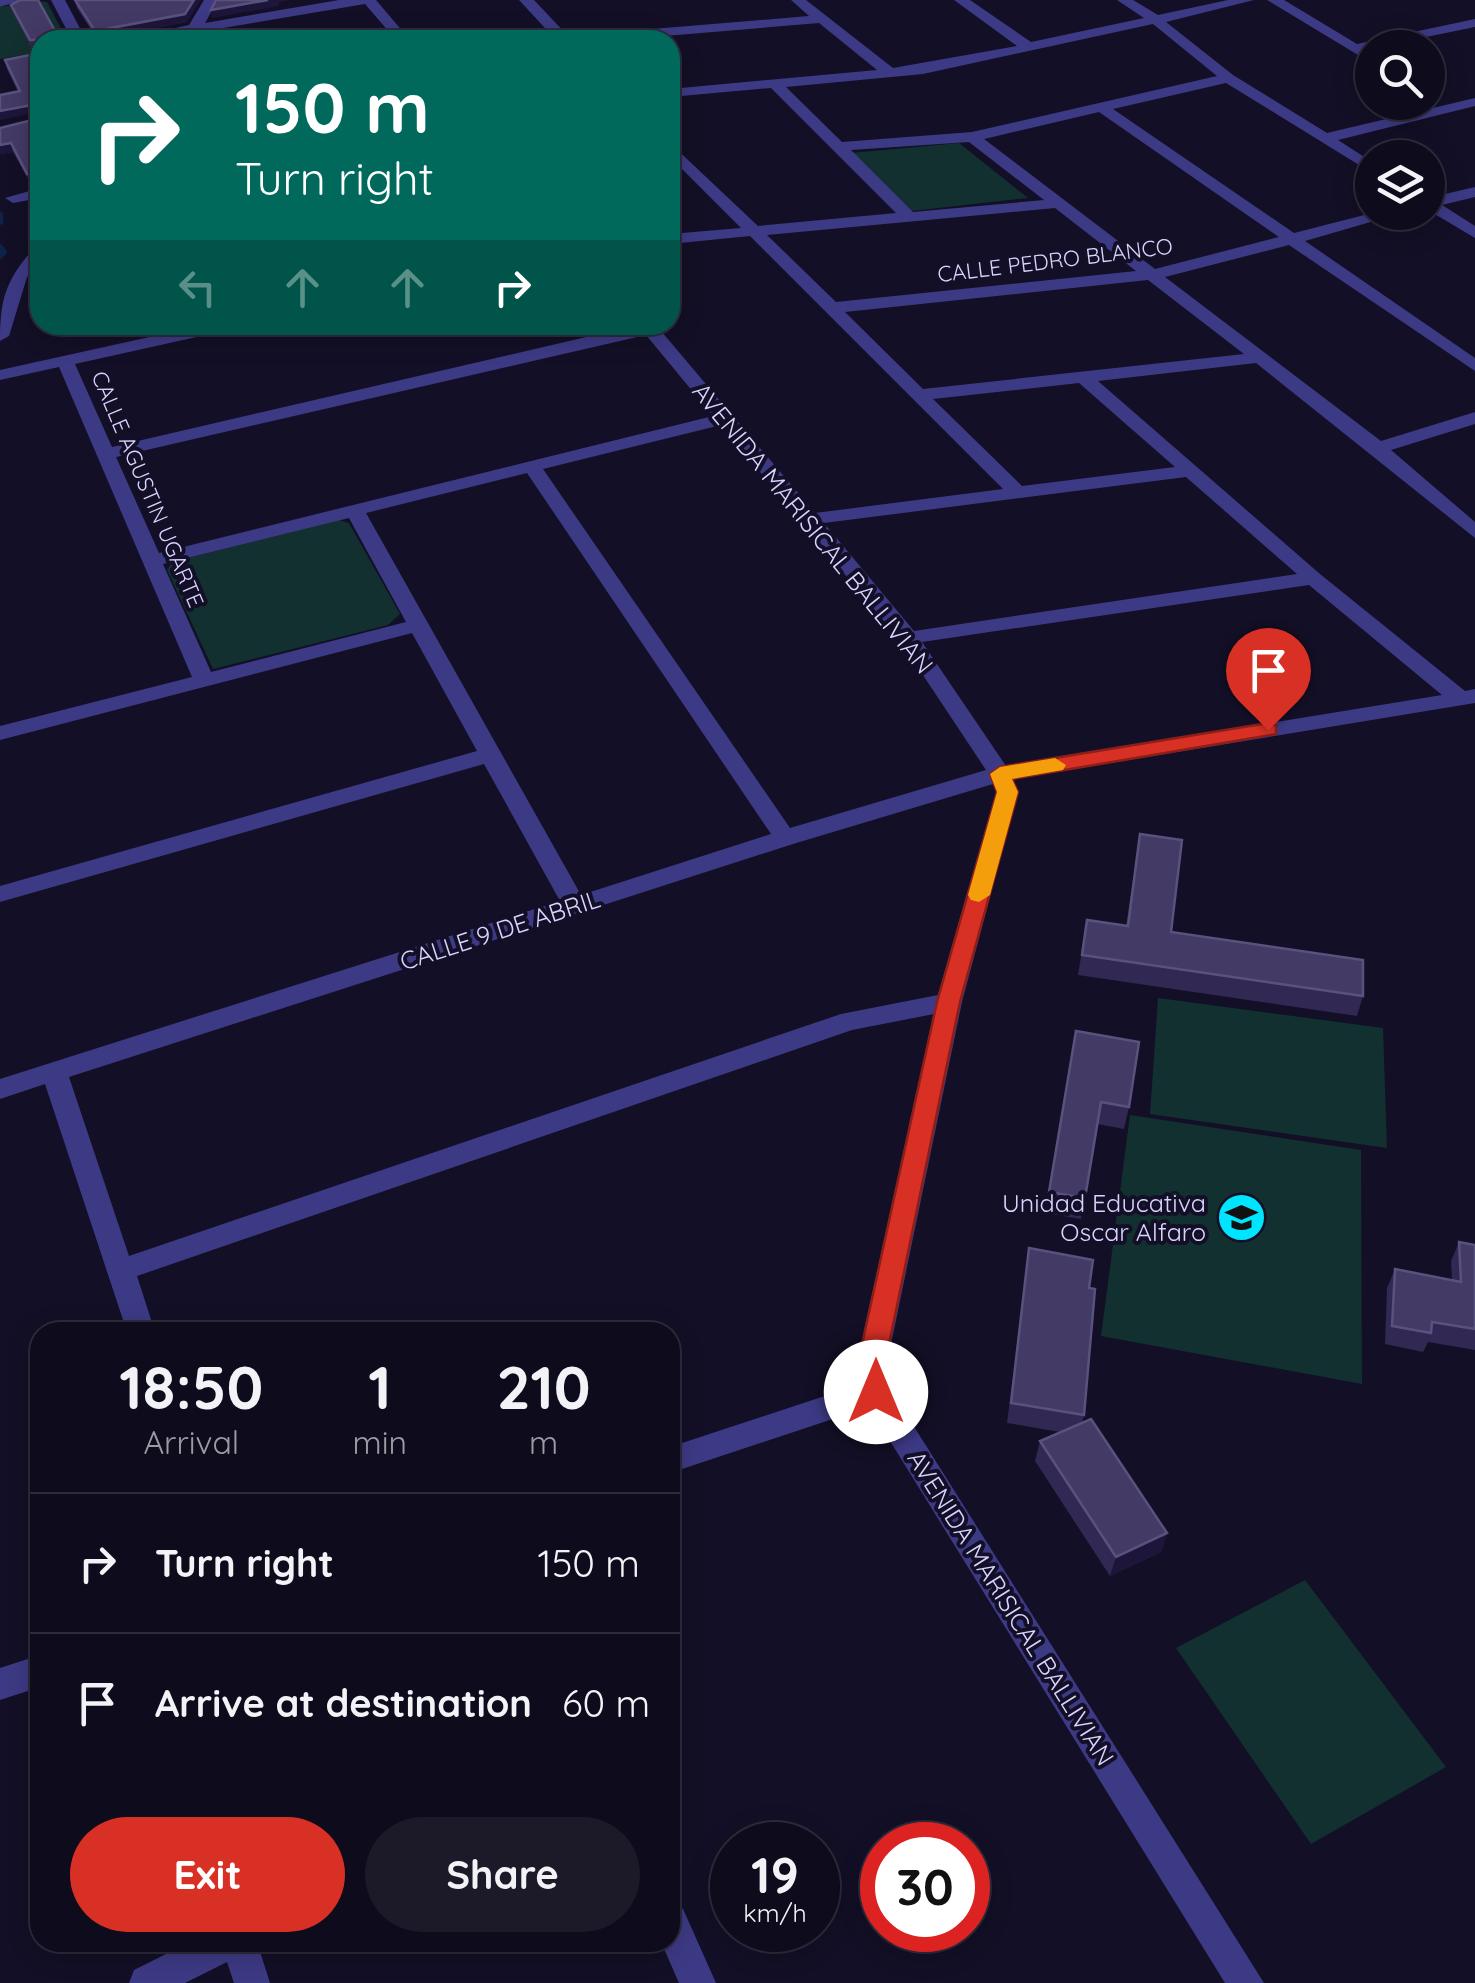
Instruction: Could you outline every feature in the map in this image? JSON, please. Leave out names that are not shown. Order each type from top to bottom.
[{"type":"street","points":[[0,2],[16,0]]},
{"type":"street","points":[[58,0],[74,30]]},
{"type":"street","points":[[193,30],[211,0]]},
{"type":"street","points":[[215,30],[366,0],[394,30]]},
{"type":"street","points":[[526,0],[555,30]]},
{"type":"street","points":[[798,0],[891,74]]},
{"type":"street","points":[[961,0],[1028,48]]},
{"type":"street","points":[[1124,0],[1156,20],[1228,78],[1355,157]]},
{"type":"street","points":[[680,92],[891,74],[1247,0]]},
{"type":"street","points":[[1274,0],[1355,48]]},
{"type":"street","points":[[680,31],[822,19]]},
{"type":"street","points":[[1443,30],[1475,23]]},
{"type":"street","points":[[835,147],[972,137],[1228,78]]},
{"type":"street","points":[[774,84],[909,217]]},
{"type":"street","points":[[1327,138],[1475,102]]},
{"type":"street","points":[[1445,103],[1452,107]]},
{"type":"street","points":[[1101,107],[1475,366]]},
{"type":"street","points":[[972,137],[1378,448],[1475,532]]},
{"type":"street","points":[[680,158],[1018,493]]},
{"type":"street","points":[[1445,200],[1475,192]]},
{"type":"street","points":[[13,198],[30,195]]},
{"type":"street","points":[[680,238],[1058,203]]},
{"type":"street","points":[[1445,214],[1475,233]]},
{"type":"street","name":"CALLE PEDRO BLANCO","points":[[832,308],[1155,274],[1355,223]]},
{"type":"street","points":[[0,336],[19,276],[30,262]]},
{"type":"street","name":"CALLE AGUSTIN UGARTE","points":[[183,335],[65,361],[204,680]]},
{"type":"street","points":[[105,454],[615,335]]},
{"type":"street","name":"AVENIDA MARISICAL BALLIVIAN","points":[[656,335],[908,638],[1000,774]]},
{"type":"street","points":[[918,395],[1262,357]]},
{"type":"street","points":[[0,375],[65,361]]},
{"type":"street","points":[[1084,378],[1313,578],[1468,697]]},
{"type":"street","points":[[151,561],[726,418]]},
{"type":"street","points":[[1378,448],[1475,418]]},
{"type":"street","points":[[532,467],[785,838]]},
{"type":"street","points":[[812,518],[1188,470]]},
{"type":"street","points":[[354,510],[574,906]]},
{"type":"street","points":[[908,638],[1313,578]]},
{"type":"street","points":[[0,733],[419,626]]},
{"type":"street","name":"CALLE 9 DE ABRIL","points":[[0,1089],[785,838],[1000,774],[1468,697]]},
{"type":"street","points":[[0,894],[490,754]]},
{"type":"street","points":[[680,1457],[876,1392],[874,1349],[949,1002],[1007,792],[1000,774]]},
{"type":"street","points":[[121,1270],[850,1021],[949,1002]]},
{"type":"street","points":[[54,1072],[138,1322]]},
{"type":"street","name":"AVENIDA MARISICAL BALLIVIAN","points":[[876,1392],[1246,1983]]},
{"type":"street","points":[[0,1684],[30,1674]]},
{"type":"street","points":[[680,1944],[698,1983]]},
{"type":"street","points":[[146,1983],[209,1952]]},
{"type":"street","points":[[242,1952],[252,1983]]},
{"type":"green space","points":[[47,2],[62,30],[30,30],[30,54],[0,59],[0,7]]},
{"type":"green space","points":[[959,143],[1028,198],[912,211],[851,153]]},
{"type":"green space","points":[[339,520],[349,523],[400,614],[388,625],[213,669],[167,570],[172,562]]},
{"type":"green space","points":[[1158,998],[1383,1028],[1387,1148],[1150,1114]]},
{"type":"green space","points":[[1130,1115],[1361,1150],[1362,1384],[1101,1336]]},
{"type":"green space","points":[[1305,1580],[1446,1767],[1311,1844],[1176,1648]]},
{"type":"building","points":[[20,0],[38,0],[54,30],[30,30],[30,40],[11,5]]},
{"type":"building","points":[[75,0],[194,0],[185,14],[94,30]]},
{"type":"building","points":[[216,0],[268,0],[211,10]]},
{"type":"building","points":[[30,55],[30,105],[0,111],[0,95],[20,91],[5,60]]},
{"type":"building","points":[[30,120],[30,173],[11,143],[0,145],[0,128]]},
{"type":"building","points":[[1140,834],[1182,840],[1171,932],[1363,960],[1363,996],[1082,955],[1087,920],[1128,926]]},
{"type":"building","points":[[1076,1031],[1139,1042],[1129,1107],[1101,1102],[1085,1198],[1049,1192]]},
{"type":"building","points":[[1459,1242],[1475,1245],[1475,1329],[1432,1322],[1431,1333],[1392,1326],[1395,1269],[1461,1282]]},
{"type":"building","points":[[1029,1248],[1093,1260],[1089,1288],[1095,1289],[1084,1415],[1011,1403]]},
{"type":"building","points":[[1091,1419],[1167,1533],[1116,1557],[1040,1441]]},
{"type":"waterway","points":[[0,214],[0,222]]},
{"type":"waterway","points":[[0,247],[4,252],[0,256]]},
{"type":"slow traffic","points":[[979,895],[1007,792],[1000,774],[1055,765]]},
{"type":"place","name":"Unidad Educativa Oscar Alfaro","points":[[1241,1217]]},
{"type":"route","points":[[876,1392],[874,1349],[949,1002],[1007,792],[1000,774],[1268,730]]}]
